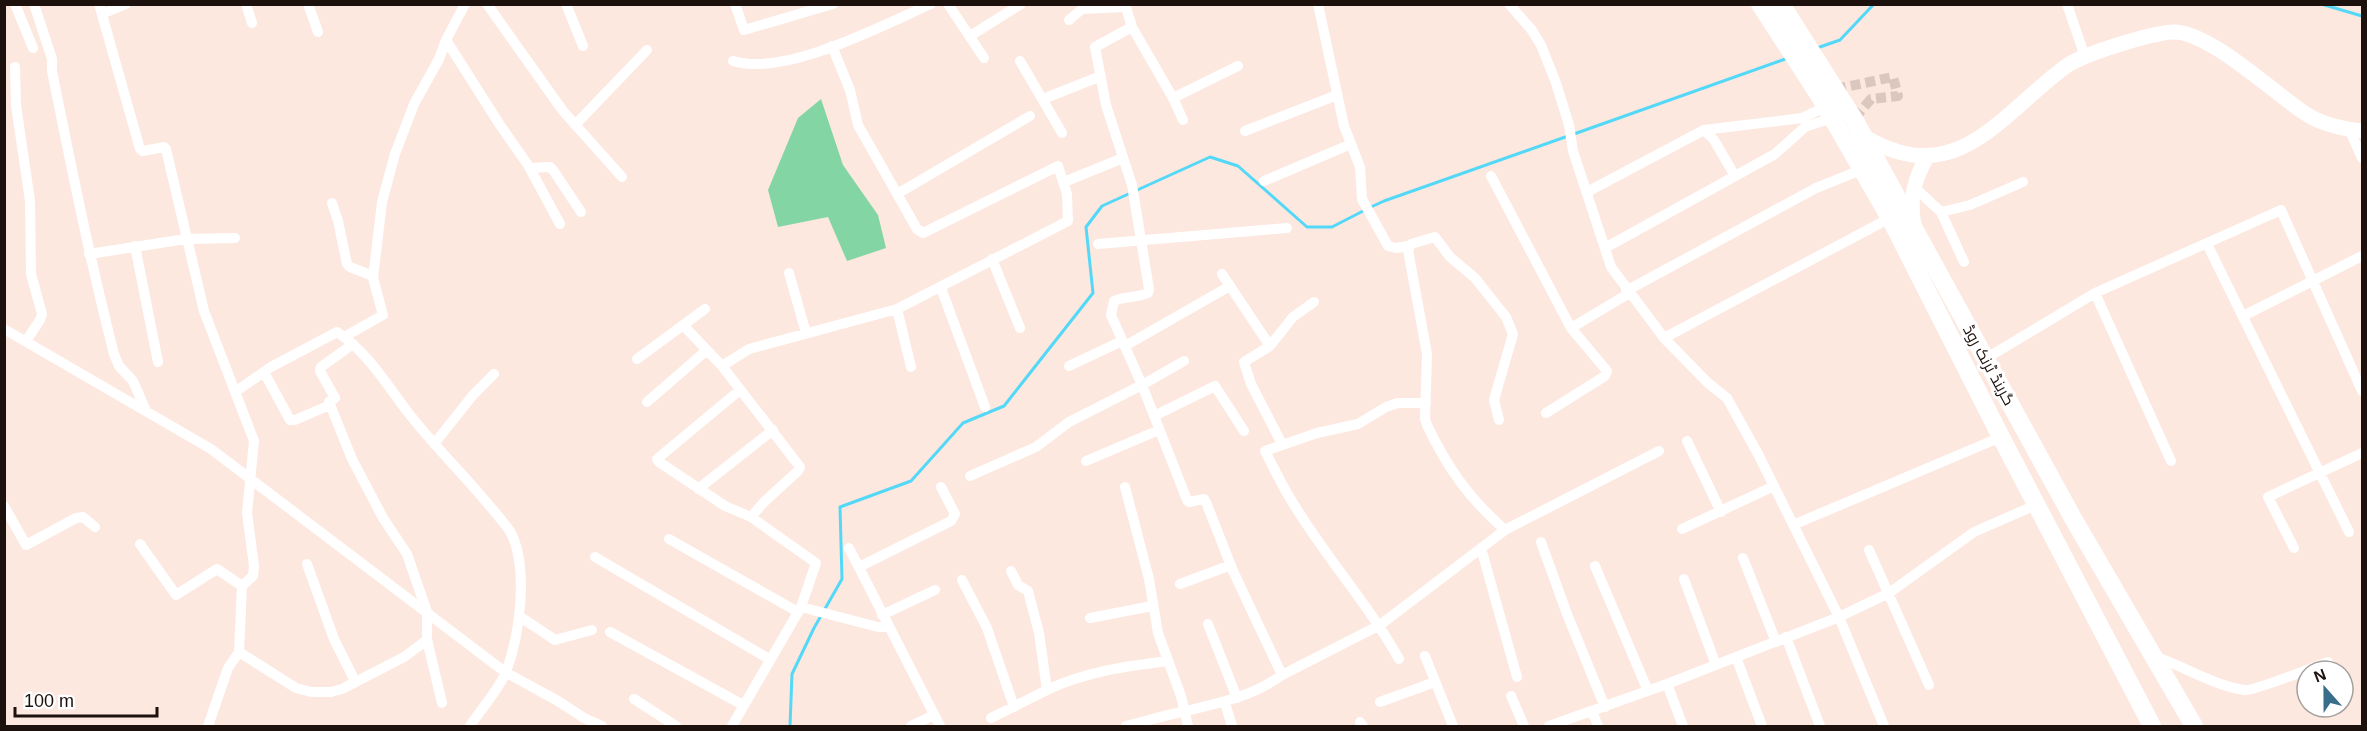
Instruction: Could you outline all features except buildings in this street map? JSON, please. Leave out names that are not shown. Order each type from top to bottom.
[{"type":"highway","name":"گرینڈ ٹرنک روڈ","points":[[1781,4],[1861,170],[1890,218],[2002,440],[2152,726]]},
{"type":"highway","name":"گرینڈ ٹرنک روڈ","points":[[1761,6],[1827,101],[1862,136],[2074,520],[2194,726]]},
{"type":"highway","points":[[2002,440],[2025,432]]},
{"type":"main road","points":[[1862,136],[1893,151],[1927,157],[1956,149],[1984,136],[2067,65],[2156,33],[2176,32],[2188,35],[2219,50],[2308,115],[2356,130]]},
{"type":"main road","points":[[1916,232],[1912,213],[1914,187],[1917,174],[1927,157]]},
{"type":"street","points":[[15,4],[33,48]]},
{"type":"street","points":[[34,4],[52,59],[52,70],[89,254],[114,354],[119,366],[133,381],[147,412]]},
{"type":"street","points":[[126,4],[100,9],[140,149],[143,151],[164,147],[166,149],[204,311],[254,441],[247,513],[254,566],[253,576],[242,586],[239,652],[228,668],[208,726]]},
{"type":"street","points":[[246,4],[252,23]]},
{"type":"street","points":[[308,4],[318,32]]},
{"type":"street","points":[[344,337],[383,315],[374,276],[382,202],[395,154],[414,104],[439,59],[465,4]]},
{"type":"street","points":[[487,4],[575,125],[622,177]]},
{"type":"street","points":[[566,4],[583,46]]},
{"type":"street","points":[[735,4],[744,30],[833,4]]},
{"type":"street","points":[[733,61],[747,66],[777,63],[832,46],[931,4]]},
{"type":"street","points":[[948,4],[984,58]]},
{"type":"street","points":[[970,36],[1021,4]]},
{"type":"street","points":[[1318,4],[1344,126],[1360,166],[1362,199],[1384,239],[1389,246],[1396,248],[1435,237],[1450,257],[1475,278],[1506,317],[1513,334],[1494,400],[1499,420]]},
{"type":"street","points":[[1509,4],[1531,29],[1541,45],[1566,114],[1573,151],[1611,267],[1627,292],[1664,338],[1708,383],[1727,398],[1839,617],[1884,726]]},
{"type":"street","points":[[2067,4],[2085,57]]},
{"type":"street","points":[[1069,20],[1082,9],[1125,6],[1132,27],[1173,98],[1183,120]]},
{"type":"street","points":[[1132,27],[1095,46],[1106,105],[1135,198],[1148,293],[1114,301],[1111,315],[1142,385],[1186,500],[1189,502],[1204,499],[1206,502],[1231,565],[1282,675]]},
{"type":"street","points":[[446,40],[530,168],[560,224]]},
{"type":"street","points":[[722,366],[749,348],[897,309],[1068,221],[1067,194],[1058,166],[923,233],[917,229],[858,125],[850,90],[832,46]]},
{"type":"street","points":[[575,125],[647,51]]},
{"type":"street","points":[[1020,61],[1062,133]]},
{"type":"street","points":[[1173,98],[1238,66]]},
{"type":"street","points":[[15,67],[15,105],[30,201],[31,274],[42,314],[26,340]]},
{"type":"street","points":[[1043,99],[1101,76]]},
{"type":"street","points":[[1245,131],[1337,95]]},
{"type":"street","points":[[1587,192],[1688,136],[1704,130],[1802,118],[1827,101]]},
{"type":"street","points":[[1605,248],[1775,154],[1805,127],[1827,101]]},
{"type":"street","points":[[897,194],[1030,116]]},
{"type":"street","points":[[1704,130],[1714,140],[1735,176]]},
{"type":"street","points":[[2356,130],[2362,158]]},
{"type":"street","points":[[1264,181],[1351,144]]},
{"type":"street","points":[[1064,182],[1123,158]]},
{"type":"street","points":[[530,168],[550,167],[581,212]]},
{"type":"street","points":[[1571,328],[1627,292],[1816,188],[1861,170]]},
{"type":"street","points":[[1491,176],[1571,328],[1606,370],[1605,376],[1545,413]]},
{"type":"street","points":[[1941,212],[1970,205],[2023,182]]},
{"type":"street","points":[[1914,187],[1941,212],[1964,262]]},
{"type":"street","points":[[332,203],[341,230],[347,264],[374,276]]},
{"type":"street","points":[[1985,359],[2095,293],[2281,210],[2362,391]]},
{"type":"street","points":[[1664,338],[1890,218]]},
{"type":"street","points":[[1098,244],[1287,228]]},
{"type":"street","points":[[89,254],[186,239],[235,238]]},
{"type":"street","points":[[2207,244],[2349,532]]},
{"type":"street","points":[[135,246],[158,362]]},
{"type":"street","points":[[1408,246],[1427,354],[1427,425],[1456,479],[1487,514],[1505,530]]},
{"type":"street","points":[[2243,316],[2362,256]]},
{"type":"street","points":[[992,259],[1020,328]]},
{"type":"street","points":[[789,273],[806,333]]},
{"type":"street","points":[[1222,274],[1270,346]]},
{"type":"street","points":[[1069,366],[1123,343],[1230,286]]},
{"type":"street","points":[[941,288],[986,407]]},
{"type":"street","points":[[2095,293],[2171,461]]},
{"type":"street","points":[[1282,444],[1243,365],[1244,362],[1270,346],[1293,317],[1314,302]]},
{"type":"street","points":[[637,359],[705,309]]},
{"type":"street","points":[[897,309],[911,367]]},
{"type":"street","points":[[683,325],[722,366],[800,467],[751,517]]},
{"type":"street","points":[[4,329],[211,449],[505,672],[602,726]]},
{"type":"street","points":[[235,392],[279,362],[337,332],[353,344],[434,444],[492,507],[510,531],[517,544],[521,578],[519,616],[505,672],[470,726]]},
{"type":"street","points":[[353,344],[320,369],[335,398],[329,401],[330,405],[352,459],[383,518],[407,554],[427,612],[427,640],[442,703]]},
{"type":"street","points":[[646,402],[707,350]]},
{"type":"street","points":[[970,476],[1036,447],[1069,422],[1142,385],[1184,360]]},
{"type":"street","points":[[264,372],[290,420],[330,405]]},
{"type":"street","points":[[434,444],[473,395],[494,374]]},
{"type":"street","points":[[1154,416],[1215,386],[1244,431]]},
{"type":"street","points":[[732,726],[769,659],[802,610],[816,563],[751,517],[724,506],[658,462],[657,459],[740,390]]},
{"type":"street","points":[[1399,658],[1380,625],[1336,566],[1287,493],[1265,452],[1282,444],[1358,424],[1386,407],[1398,403],[1426,403]]},
{"type":"street","points":[[698,489],[772,430]]},
{"type":"street","points":[[1086,461],[1159,430]]},
{"type":"street","points":[[1793,525],[2002,440]]},
{"type":"street","points":[[1687,441],[1720,512]]},
{"type":"street","points":[[1126,726],[1225,703],[1270,684],[1282,675],[1380,625],[1505,530],[1659,451]]},
{"type":"street","points":[[2294,548],[2268,497],[2362,453]]},
{"type":"street","points":[[1682,529],[1774,486]]},
{"type":"street","points":[[859,567],[951,521],[955,514],[941,487]]},
{"type":"street","points":[[1125,488],[1149,579],[1158,633],[1188,726]]},
{"type":"street","points":[[1549,726],[1667,684],[1839,617],[1889,593],[1974,532],[2036,505]]},
{"type":"street","points":[[6,513],[26,545],[30,545],[76,518],[83,517],[95,527]]},
{"type":"street","points":[[669,539],[802,610],[878,627],[888,627]]},
{"type":"street","points":[[1541,542],[1605,707]]},
{"type":"street","points":[[140,544],[176,595],[217,570],[242,586]]},
{"type":"street","points":[[849,548],[940,726]]},
{"type":"street","points":[[1481,548],[1517,677]]},
{"type":"street","points":[[1869,550],[1929,685]]},
{"type":"street","points":[[595,557],[769,659]]},
{"type":"street","points":[[1743,558],[1820,726]]},
{"type":"street","points":[[307,564],[334,639],[355,681]]},
{"type":"street","points":[[1180,584],[1231,565]]},
{"type":"street","points":[[1595,566],[1648,691]]},
{"type":"street","points":[[1011,571],[1018,585],[1028,591],[1039,633],[1047,690]]},
{"type":"street","points":[[1684,579],[1716,665]]},
{"type":"street","points":[[962,580],[987,628],[1014,708]]},
{"type":"street","points":[[882,615],[934,590]]},
{"type":"street","points":[[1090,618],[1152,606]]},
{"type":"street","points":[[519,616],[555,640],[592,630]]},
{"type":"street","points":[[1208,624],[1237,698]]},
{"type":"street","points":[[610,632],[743,705]]},
{"type":"street","points":[[239,652],[296,688],[310,692],[331,692],[342,689],[404,657],[427,640]]},
{"type":"street","points":[[1425,656],[1453,726]]},
{"type":"street","points":[[2154,656],[2178,664],[2203,677],[2246,690],[2295,673]]},
{"type":"street","points":[[1736,657],[1762,726]]},
{"type":"street","points":[[991,718],[1065,681],[1126,667],[1168,662]]},
{"type":"street","points":[[1380,702],[1435,682]]},
{"type":"street","points":[[1667,684],[1683,726]]},
{"type":"street","points":[[1511,696],[1524,726]]},
{"type":"street","points":[[634,699],[676,726]]},
{"type":"street","points":[[1225,703],[1232,726]]},
{"type":"street","points":[[1592,711],[1598,726]]},
{"type":"street","points":[[911,726],[934,715]]},
{"type":"green space","points":[[821,99],[843,165],[878,215],[886,248],[847,261],[828,217],[778,227],[768,190],[798,118]]},
{"type":"waterway","points":[[1817,48],[1840,40],[1874,4]]},
{"type":"waterway","points":[[2321,4],[2362,16]]},
{"type":"waterway","points":[[1574,134],[1788,58]]},
{"type":"waterway","points":[[1371,207],[1568,136]]},
{"type":"waterway","points":[[790,726],[792,674],[814,628],[842,579],[840,507],[911,481],[963,423],[1004,406],[1093,293],[1086,227],[1102,206],[1210,157],[1238,166],[1307,227],[1332,227],[1365,210]]},
{"type":"tunnel","points":[[1836,89],[1893,77],[1898,96],[1871,99],[1854,119]]}]
